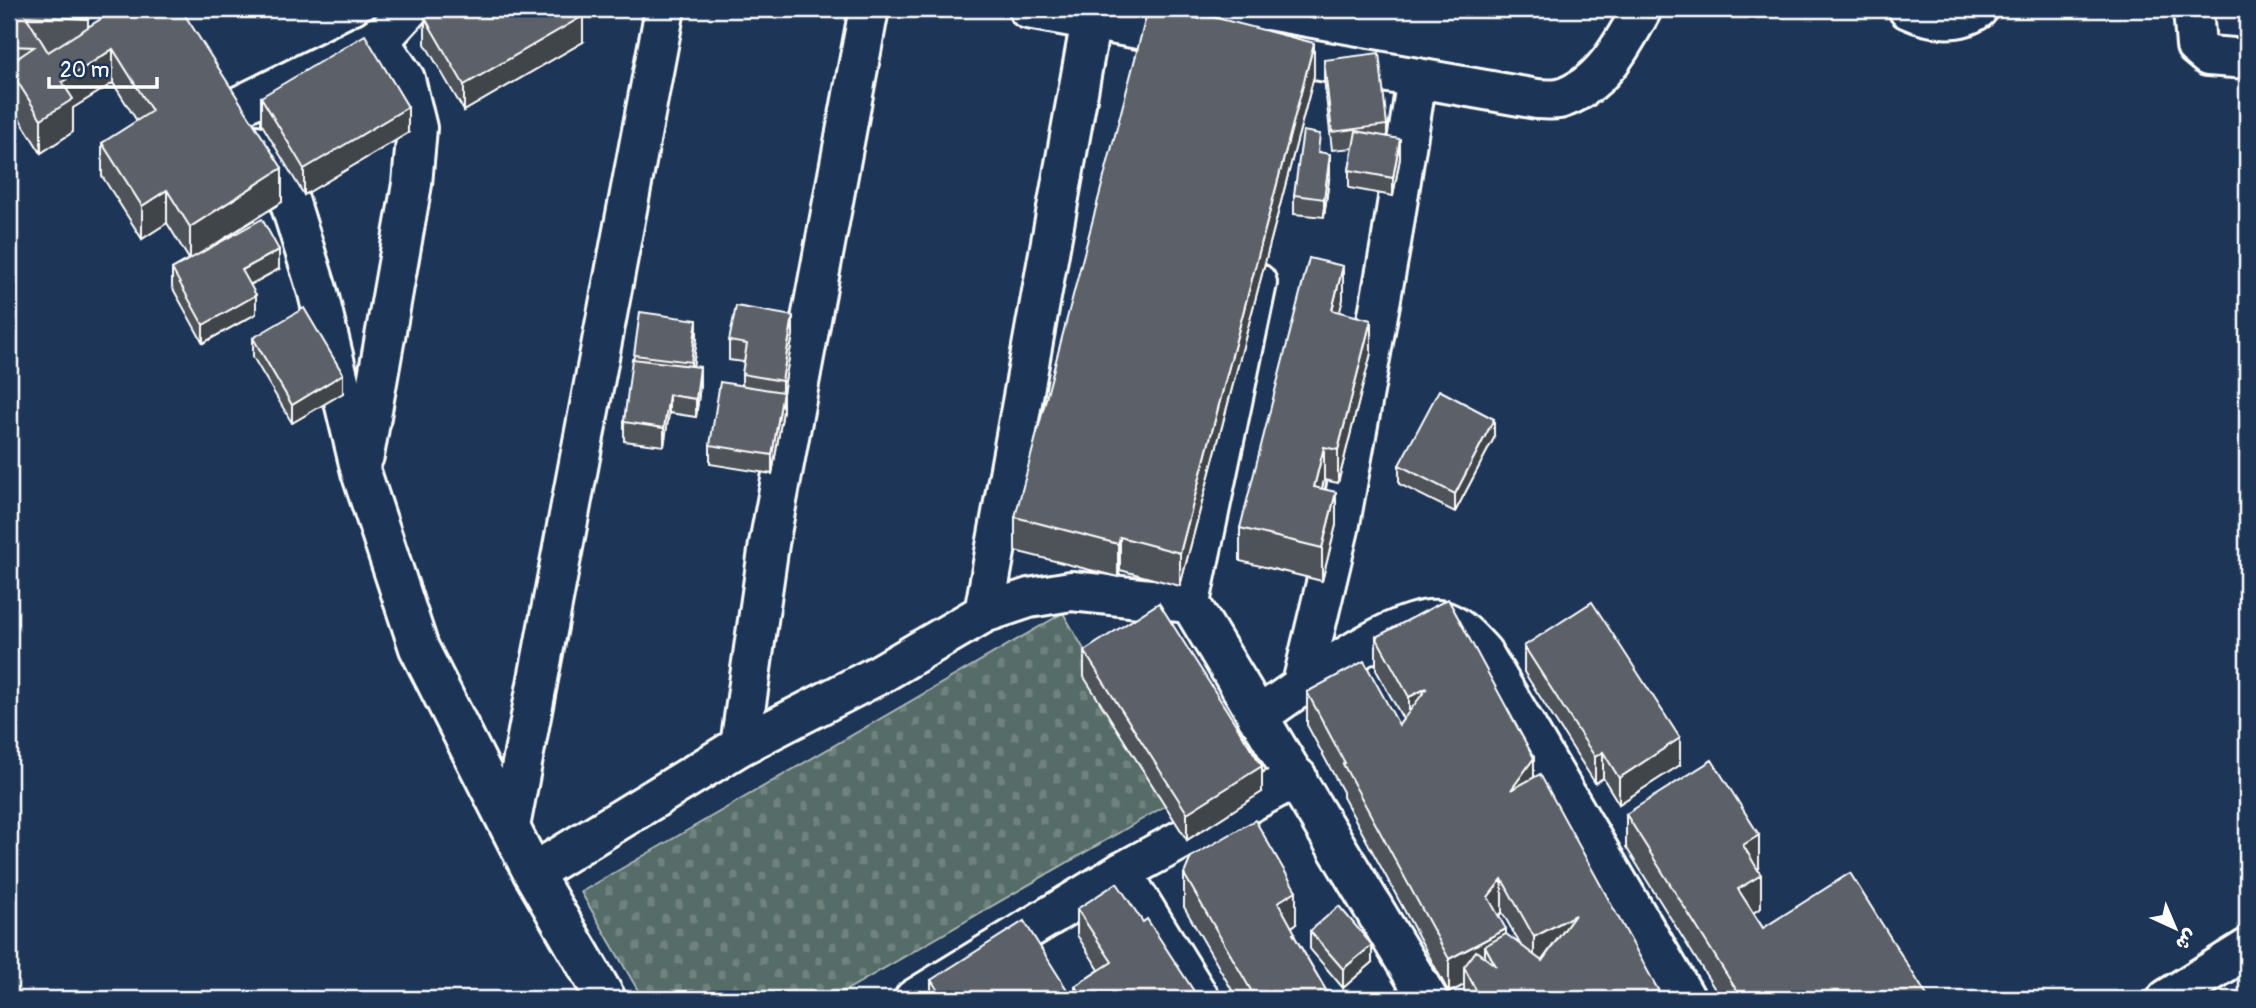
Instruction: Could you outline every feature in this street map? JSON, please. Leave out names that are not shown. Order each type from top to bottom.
[{"type":"street","points":[[235,108],[387,33],[409,9]]},
{"type":"street","points":[[510,827],[665,9]]},
{"type":"street","points":[[740,746],[769,544],[869,9]]},
{"type":"street","points":[[1028,9],[1092,14],[1301,72],[1417,78],[1537,99],[1558,99],[1600,74],[1623,44],[1642,9]]},
{"type":"street","points":[[1908,9],[1942,19],[1968,16],[1978,9]]},
{"type":"street","points":[[2193,9],[2196,46],[2208,56],[2247,60]]},
{"type":"street","points":[[984,613],[1092,14]]},
{"type":"street","points":[[361,472],[412,184],[417,128],[405,79],[377,37]]},
{"type":"street","points":[[216,75],[290,203],[318,293],[361,472],[419,648],[533,873],[606,999]]},
{"type":"street","points":[[1301,688],[1339,529],[1391,243],[1417,78]]},
{"type":"street","points":[[1264,249],[1190,603],[1428,999]]},
{"type":"street","points":[[533,873],[740,746],[880,674],[984,613],[1029,598],[1071,591],[1190,603]]},
{"type":"street","points":[[1257,717],[1380,635],[1415,621],[1444,621],[1465,634],[1483,653],[1686,999]]},
{"type":"street","points":[[914,999],[1122,872],[1297,777]]},
{"type":"street","points":[[1122,872],[1200,999]]},
{"type":"street","points":[[2167,999],[2247,949]]},
{"type":"green space","points":[[1063,613],[1172,802],[831,999],[643,999],[581,892]]},
{"type":"building","points":[[9,9],[81,9],[88,19],[26,16],[48,52],[112,12],[110,9],[181,9],[282,168],[190,227],[167,190],[142,206],[102,143],[152,111],[113,49],[62,82],[73,99],[41,119],[9,68],[9,64],[34,47],[9,46]]},
{"type":"building","points":[[441,9],[579,9],[583,16],[464,85],[425,18]]},
{"type":"building","points":[[1148,9],[1160,9],[1200,19],[1201,14],[1314,43],[1180,553],[1120,537],[1118,544],[1015,517]]},
{"type":"building","points":[[365,35],[408,107],[304,169],[261,97]]},
{"type":"building","points":[[1379,53],[1387,125],[1332,132],[1324,60]]},
{"type":"building","points":[[1303,131],[1320,134],[1318,152],[1330,154],[1324,199],[1294,195]]},
{"type":"building","points":[[1356,131],[1400,139],[1393,178],[1349,170]]},
{"type":"building","points":[[262,219],[279,250],[242,270],[256,295],[203,325],[172,269]]},
{"type":"building","points":[[1309,258],[1343,266],[1332,310],[1371,320],[1338,450],[1324,447],[1314,487],[1336,492],[1322,548],[1240,528]]},
{"type":"building","points":[[736,306],[793,316],[782,381],[742,374],[747,344],[729,341]]},
{"type":"building","points":[[304,308],[343,374],[292,405],[253,338]]},
{"type":"building","points":[[640,312],[697,320],[691,362],[634,355]]},
{"type":"building","points":[[632,359],[700,367],[696,399],[669,395],[664,428],[624,422]]},
{"type":"building","points":[[720,382],[783,392],[772,455],[710,445]]},
{"type":"building","points":[[1439,390],[1494,419],[1455,494],[1399,465]]},
{"type":"building","points":[[1448,599],[1534,758],[1511,790],[1540,774],[1663,999],[1484,999],[1479,996],[1464,967],[1476,951],[1496,966],[1485,946],[1506,934],[1542,961],[1575,915],[1534,937],[1502,879],[1488,897],[1506,929],[1449,959],[1343,764],[1345,763],[1307,692],[1364,661],[1399,725],[1427,688],[1409,697],[1376,637]]},
{"type":"building","points":[[1592,602],[1680,738],[1619,778],[1603,752],[1595,757],[1524,646]]},
{"type":"building","points":[[1159,603],[1262,766],[1187,813],[1084,651]]},
{"type":"building","points":[[1712,760],[1759,835],[1743,845],[1761,875],[1738,889],[1763,928],[1850,873],[1929,999],[1742,999],[1626,814]]},
{"type":"building","points":[[1255,820],[1296,891],[1278,902],[1295,933],[1293,934],[1331,999],[1256,999],[1184,874],[1191,857]]},
{"type":"building","points":[[1117,883],[1143,922],[1147,919],[1199,999],[1084,999],[1075,986],[1112,962],[1077,909]]},
{"type":"building","points":[[1339,906],[1372,945],[1343,969],[1310,931]]},
{"type":"building","points":[[1024,921],[1071,996],[1067,999],[944,999],[931,980]]},
{"type":"building","points":[[615,992],[619,999],[603,999]]}]
